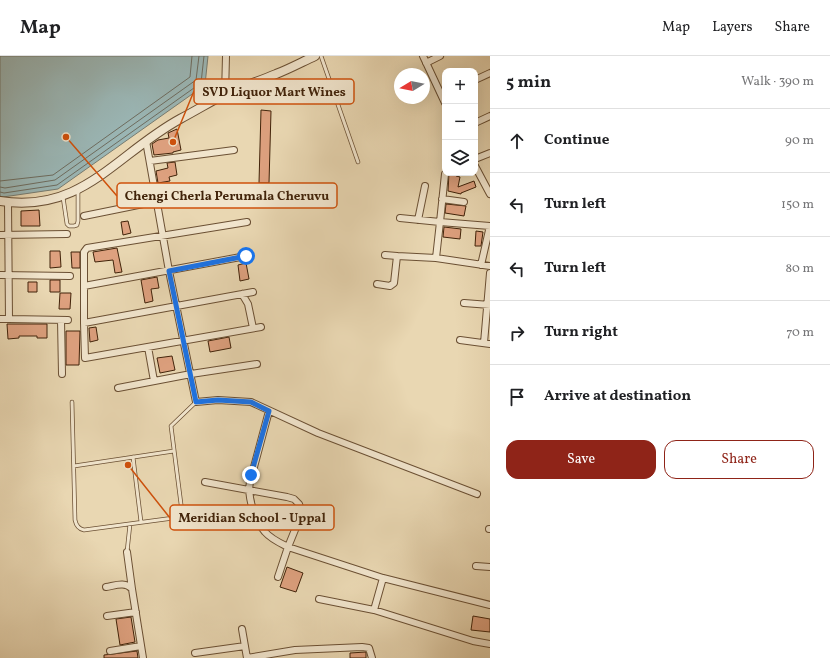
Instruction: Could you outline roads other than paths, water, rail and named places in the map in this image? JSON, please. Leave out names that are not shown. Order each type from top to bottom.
[{"type":"street","points":[[225,95],[226,56]]},
{"type":"street","points":[[9,319],[8,235],[4,201],[28,203],[45,202],[78,190],[100,176],[172,123],[225,95],[315,56]]},
{"type":"street","points":[[423,56],[442,93]]},
{"type":"street","points":[[426,63],[440,56]]},
{"type":"street","points":[[478,79],[490,74]]},
{"type":"street","points":[[478,122],[490,116]]},
{"type":"street","points":[[146,141],[169,271],[196,402],[218,400],[251,402],[318,433],[477,494]]},
{"type":"street","points":[[150,161],[234,150]]},
{"type":"street","points":[[478,158],[490,152]]},
{"type":"street","points":[[478,172],[490,194]]},
{"type":"street","points":[[436,258],[446,176]]},
{"type":"street","points":[[418,220],[425,186]]},
{"type":"street","points":[[84,216],[241,188]]},
{"type":"street","points":[[442,199],[464,202]]},
{"type":"street","points":[[400,218],[490,226],[481,265]]},
{"type":"street","points":[[247,222],[87,248],[84,252],[84,323],[86,358],[261,327]]},
{"type":"street","points":[[0,235],[67,234]]},
{"type":"street","points":[[84,286],[246,256]]},
{"type":"street","points":[[385,256],[436,258],[490,266]]},
{"type":"street","points":[[376,284],[390,286],[394,283],[397,256]]},
{"type":"street","points":[[460,340],[487,344],[490,273]]},
{"type":"street","points":[[0,275],[70,276]]},
{"type":"street","points":[[84,323],[253,292]]},
{"type":"street","points":[[242,294],[248,304],[253,328]]},
{"type":"street","points":[[464,303],[489,305]]},
{"type":"street","points":[[0,319],[68,320]]},
{"type":"street","points":[[60,320],[62,374]]},
{"type":"street","points":[[148,347],[154,381]]},
{"type":"street","points":[[118,388],[191,374],[257,364]]},
{"type":"street","points":[[269,411],[251,475],[249,490],[250,500],[263,530],[279,543],[288,547],[383,578],[490,605]]},
{"type":"street","points":[[205,482],[287,497],[294,499],[299,504],[301,515],[278,577]]},
{"type":"street","points":[[127,552],[143,658]]},
{"type":"street","points":[[476,566],[490,568]]},
{"type":"street","points":[[374,610],[383,578]]},
{"type":"street","points":[[106,587],[124,584],[129,585],[132,589]]},
{"type":"street","points":[[319,599],[374,610],[468,639],[490,644]]},
{"type":"street","points":[[107,616],[136,612]]},
{"type":"street","points":[[242,629],[247,658],[295,650],[362,647],[368,648],[372,658]]},
{"type":"street","points":[[110,650],[141,646]]},
{"type":"street","points":[[195,653],[245,646]]},
{"type":"lane","points":[[321,56],[358,162]]},
{"type":"lane","points":[[63,196],[67,224],[69,226],[77,225],[78,190]]},
{"type":"lane","points":[[72,402],[75,520],[79,528],[84,530],[181,517],[182,514],[171,426],[196,402]]},
{"type":"lane","points":[[74,466],[174,451]]},
{"type":"lane","points":[[133,457],[141,522]]},
{"type":"lane","points":[[127,552],[130,524]]},
{"type":"water","points":[[0,56],[208,56],[205,85],[58,189],[3,197],[0,196]]},
{"type":"place","name":"Chengi Cherla Perumala Cheruvu","points":[[66,137]]},
{"type":"place","name":"SVD Liquor Mart Wines","points":[[173,142]]},
{"type":"place","name":"Meridian School - Uppal","points":[[128,465]]}]
